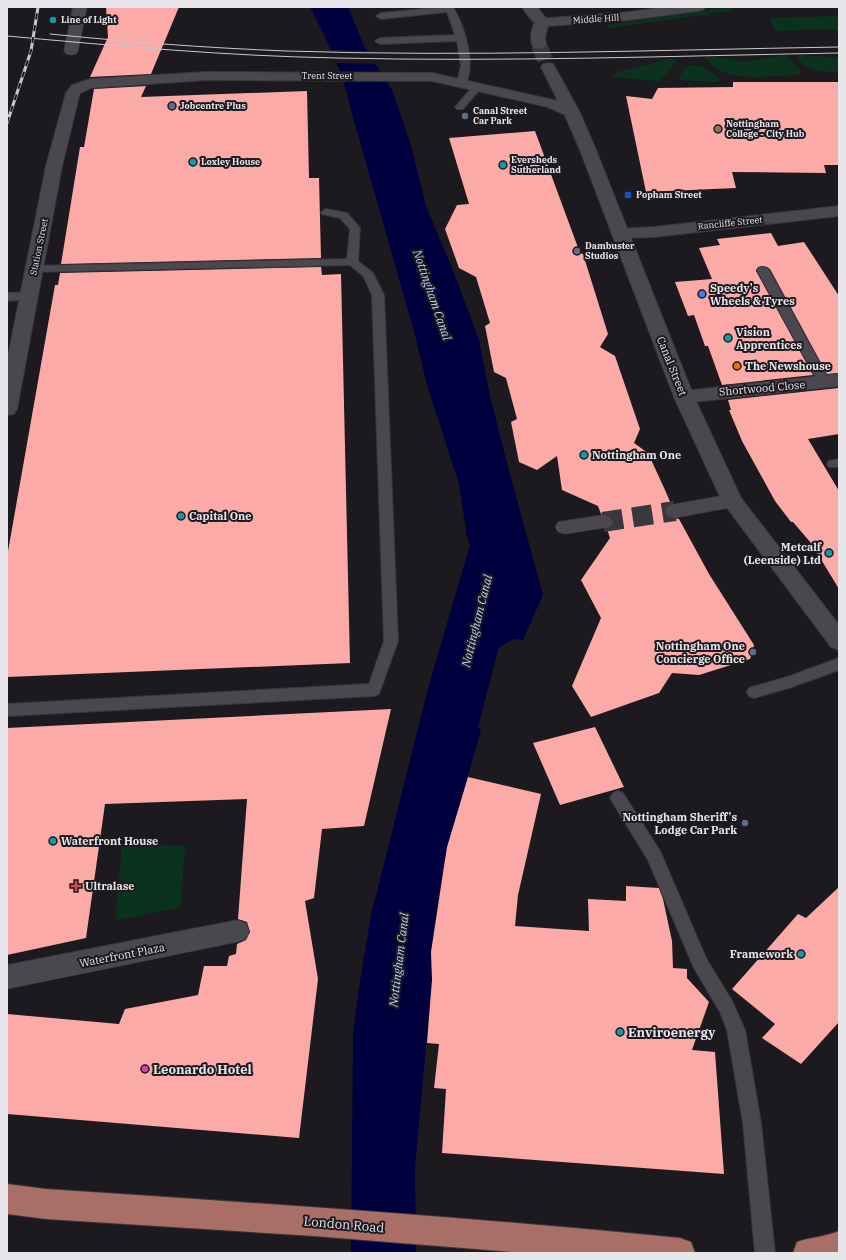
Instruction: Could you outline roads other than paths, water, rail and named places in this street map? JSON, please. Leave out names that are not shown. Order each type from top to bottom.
[{"type":"highway","name":"London Road","points":[[7,1199],[46,1204],[314,1221],[571,1242],[680,1253]]},
{"type":"highway","points":[[808,1253],[830,1250],[839,1246]]},
{"type":"street","points":[[71,51],[80,7]]},
{"type":"street","points":[[529,7],[542,22],[538,37],[539,45]]},
{"type":"street","name":"Middle Hill","points":[[542,22],[622,17],[698,7]]},
{"type":"street","name":"Canal Street","points":[[548,67],[572,113],[622,234],[634,271],[684,397],[732,501],[839,641]]},
{"type":"street","name":"Trent Street","points":[[77,88],[90,84],[206,76],[432,78],[553,104],[572,113]]},
{"type":"street","name":"Station Street","points":[[7,409],[54,166],[70,100],[73,91],[77,88]]},
{"type":"street","name":"Rancliffe Street","points":[[622,234],[654,232],[839,211]]},
{"type":"street","name":"Shortwood Close","points":[[684,397],[832,381]]},
{"type":"street","points":[[675,511],[732,501]]},
{"type":"street","points":[[566,527],[603,522]]},
{"type":"street","name":"Waterfront Plaza","points":[[7,978],[237,932]]},
{"type":"lane","points":[[381,16],[450,9],[461,38],[470,85],[460,107]]},
{"type":"lane","points":[[380,41],[461,38]]},
{"type":"lane","points":[[326,212],[343,216],[355,228],[352,262]]},
{"type":"lane","points":[[7,710],[374,690],[391,641],[378,295],[373,281],[363,268],[352,262],[34,269]]},
{"type":"lane","points":[[763,270],[832,381]]},
{"type":"lane","points":[[7,296],[28,296]]},
{"type":"lane","points":[[754,692],[792,681],[839,664]]},
{"type":"lane","points":[[618,798],[654,856],[700,963],[726,1006],[736,1030],[752,1123],[765,1253]]},
{"type":"water","name":"Nottingham Canal","points":[[310,7],[348,7],[365,48],[392,90],[411,145],[426,206],[456,278],[479,340],[490,396],[543,595],[523,640],[514,639],[499,647],[478,727],[481,729],[443,867],[431,952],[432,980],[415,1167],[416,1253],[351,1253],[353,1034],[371,915],[429,685],[470,545],[467,537],[459,484],[427,385],[415,335],[347,94],[334,56]]},
{"type":"tunnel","points":[[539,45],[548,67]]},
{"type":"tunnel","points":[[603,522],[675,511]]},
{"type":"tram line","points":[[50,34],[198,46],[356,53],[494,53],[839,47]]},
{"type":"tram line","points":[[7,36],[213,53],[337,58],[525,59],[839,53]]},
{"type":"railway","points":[[7,123],[31,51],[38,7]]},
{"type":"place","name":"Line of Light","points":[[53,20]]},
{"type":"place","name":"Jobcentre Plus","points":[[172,106]]},
{"type":"place","name":"Canal Street Car Park","points":[[465,116]]},
{"type":"place","name":"Nottingham College - City Hub","points":[[718,129]]},
{"type":"place","name":"Loxley House","points":[[193,162]]},
{"type":"place","name":"Eversheds Sutherland","points":[[503,165]]},
{"type":"place","name":"Popham Street","points":[[628,195]]},
{"type":"place","name":"Dambuster Studios","points":[[577,251]]},
{"type":"place","name":"Speedy's Wheels & Tyres","points":[[702,294]]},
{"type":"place","name":"Vision Apprentices","points":[[728,338]]},
{"type":"place","name":"The Newshouse","points":[[737,366]]},
{"type":"place","name":"Nottingham One","points":[[584,455]]},
{"type":"place","name":"Capital One","points":[[181,516]]},
{"type":"place","name":"Metcalf (Leenside) Ltd","points":[[829,553]]},
{"type":"place","name":"Nottingham One Concierge Office","points":[[753,652]]},
{"type":"place","name":"Nottingham Sheriff's Lodge Car Park","points":[[745,823]]},
{"type":"place","name":"Waterfront House","points":[[53,841]]},
{"type":"place","name":"Ultralase","points":[[76,886]]},
{"type":"place","name":"Framework","points":[[801,954]]},
{"type":"place","name":"Enviroenergy","points":[[620,1032]]},
{"type":"place","name":"Leonardo Hotel","points":[[145,1069]]}]
